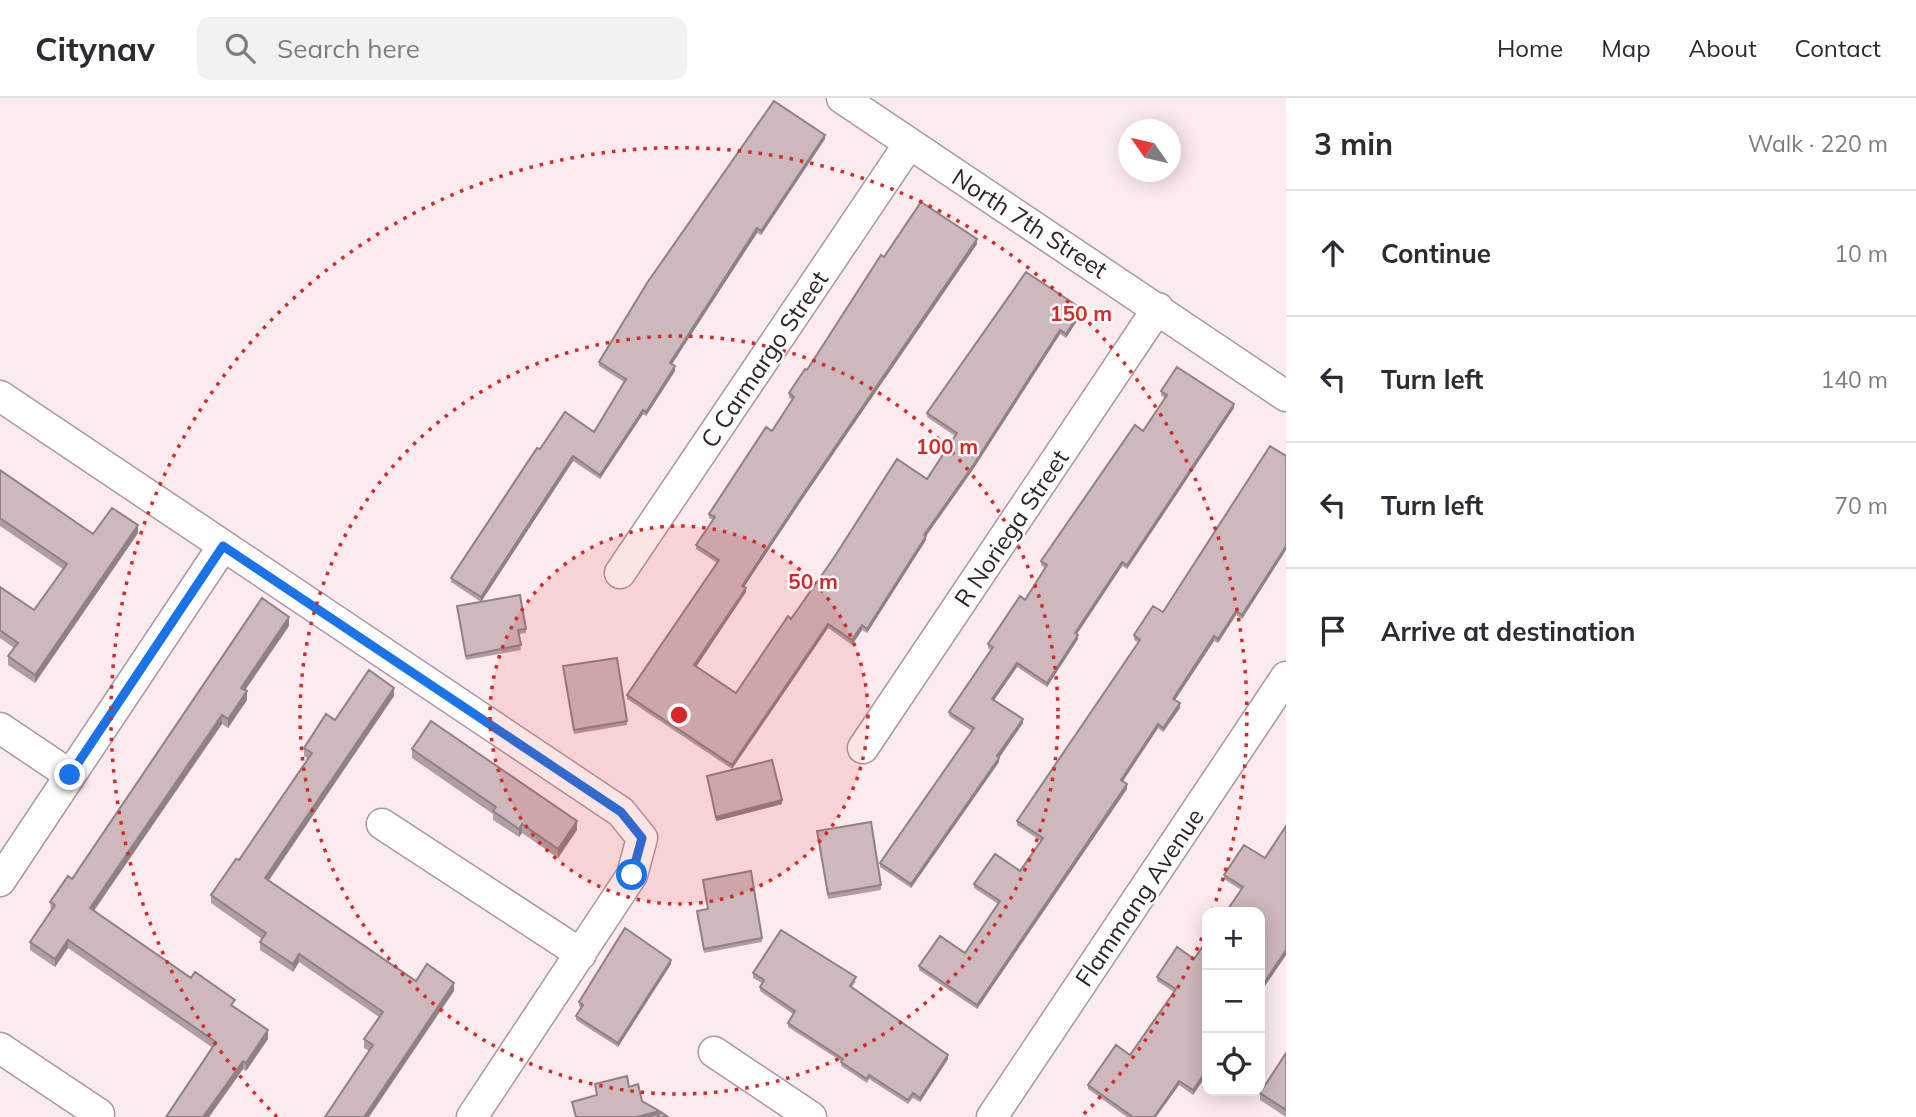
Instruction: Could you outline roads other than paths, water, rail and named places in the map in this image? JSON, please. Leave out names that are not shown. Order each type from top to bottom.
[{"type":"street","name":"North 7th Street","points":[[842,98],[1286,396]]},
{"type":"street","name":"C Carmargo Street","points":[[620,573],[909,144]]},
{"type":"street","name":"R Noriega Street","points":[[863,748],[1158,308]]},
{"type":"street","points":[[0,396],[621,812],[642,838],[632,875],[472,1117]]},
{"type":"street","points":[[0,881],[223,546]]},
{"type":"street","name":"Flammang Avenue","points":[[992,1117],[1286,677]]},
{"type":"street","points":[[0,728],[70,775]]},
{"type":"street","points":[[382,824],[581,954]]},
{"type":"street","points":[[0,1048],[99,1114]]},
{"type":"street","points":[[715,1052],[811,1117]]}]
